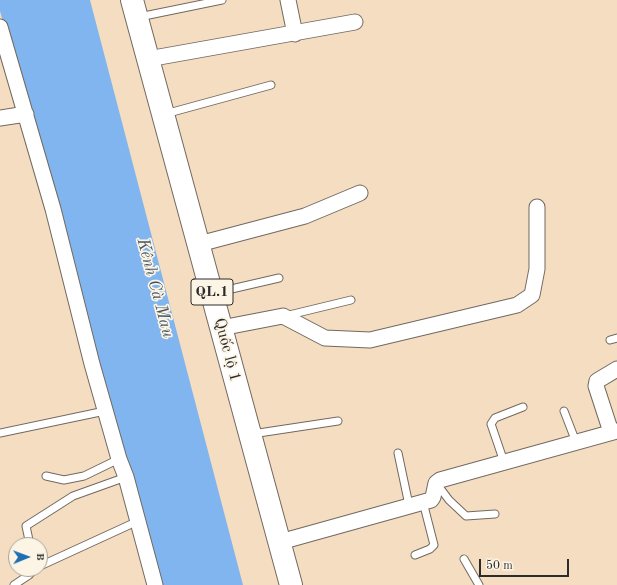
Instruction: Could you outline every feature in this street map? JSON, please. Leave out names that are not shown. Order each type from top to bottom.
[{"type":"highway","name":"Quốc lộ 1","points":[[134,9],[291,585]]},
{"type":"street","points":[[288,0],[294,34]]},
{"type":"street","points":[[148,59],[355,22]]},
{"type":"street","points":[[0,27],[54,209],[105,412],[126,477],[155,585]]},
{"type":"street","points":[[0,118],[26,114]]},
{"type":"street","points":[[199,244],[306,216],[360,194]]},
{"type":"street","points":[[221,328],[283,316],[325,338],[370,340],[393,336],[517,304],[532,295],[537,269],[537,207]]},
{"type":"street","points":[[280,542],[416,504],[432,498],[436,483],[614,431],[611,409],[596,386],[597,382],[617,369]]},
{"type":"lane","points":[[134,9],[222,0]]},
{"type":"lane","points":[[163,115],[271,85]]},
{"type":"lane","points":[[212,293],[279,278]]},
{"type":"lane","points":[[283,316],[351,300]]},
{"type":"lane","points":[[504,462],[491,424],[495,418],[523,407]]},
{"type":"lane","points":[[564,411],[576,442]]},
{"type":"lane","points":[[0,433],[105,412]]},
{"type":"lane","points":[[250,434],[338,422]]},
{"type":"lane","points":[[398,453],[416,504],[434,545],[430,549],[415,555]]},
{"type":"lane","points":[[46,476],[64,480],[84,476],[119,459]]},
{"type":"lane","points":[[28,537],[26,526],[74,496],[126,477]]},
{"type":"lane","points":[[436,483],[448,500],[466,516],[495,514]]},
{"type":"lane","points":[[48,562],[138,521]]},
{"type":"lane","points":[[464,559],[479,585]]},
{"type":"lane","points":[[14,585],[26,577]]},
{"type":"water","name":"Kênh Cà Mau","points":[[0,0],[90,0],[243,585],[160,585],[0,11]]}]
